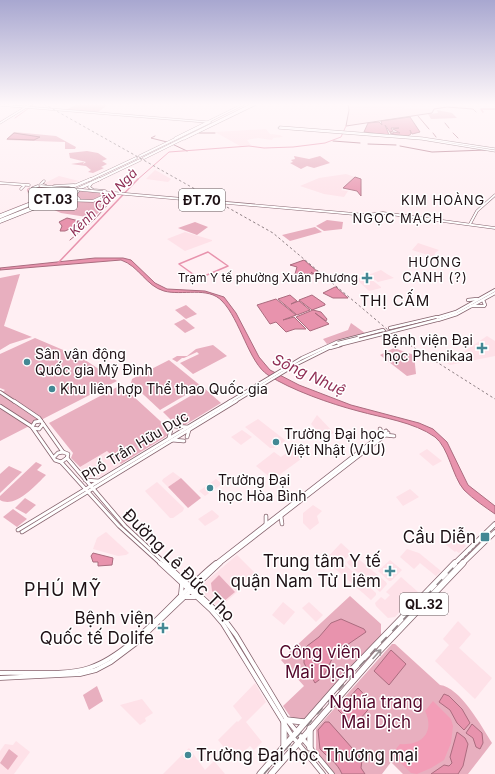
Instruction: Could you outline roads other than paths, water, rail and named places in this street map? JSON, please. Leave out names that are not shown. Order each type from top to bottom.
[{"type":"highway","points":[[144,158],[176,140]]},
{"type":"highway","points":[[140,156],[176,140]]},
{"type":"highway","name":"CT.03","points":[[4,217],[101,175],[136,158]]},
{"type":"highway","name":"CT.03","points":[[4,217],[61,196],[140,160]]},
{"type":"highway","points":[[88,180],[101,175]]},
{"type":"highway","points":[[96,181],[105,176]]},
{"type":"highway","name":"QL.32","points":[[260,774],[304,722],[359,662],[444,572],[495,524]]},
{"type":"highway","name":"QL.32","points":[[270,774],[359,673],[449,577],[495,532]]},
{"type":"highway","points":[[464,553],[469,557]]},
{"type":"highway","points":[[444,572],[449,577]]},
{"type":"highway","points":[[433,584],[439,588]]},
{"type":"highway","points":[[359,662],[365,667]]},
{"type":"highway","points":[[354,668],[359,673]]},
{"type":"highway","points":[[284,746],[284,719],[304,722]]},
{"type":"highway","points":[[310,728],[310,748]]},
{"type":"main road","points":[[170,143],[175,140]]},
{"type":"main road","points":[[170,143],[176,140]]},
{"type":"main road","points":[[429,140],[494,150]]},
{"type":"main road","points":[[4,217],[33,202],[88,180],[136,158]]},
{"type":"main road","points":[[52,202],[140,160]]},
{"type":"main road","points":[[44,181],[41,184],[60,187],[77,184]]},
{"type":"main road","name":"ĐT.70","points":[[0,183],[40,185],[366,215],[383,214],[495,228]]},
{"type":"main road","points":[[91,184],[89,187],[91,189],[106,192]]},
{"type":"main road","points":[[21,185],[24,186],[21,190]]},
{"type":"main road","points":[[31,185],[28,193],[38,198],[33,202]]},
{"type":"main road","points":[[40,185],[31,189],[30,193],[40,195],[54,194]]},
{"type":"main road","points":[[79,190],[74,195],[80,199],[97,199],[104,196],[106,192]]},
{"type":"main road","points":[[4,217],[66,199],[93,201],[106,192]]},
{"type":"main road","name":"ĐT.70","points":[[106,192],[120,193]]},
{"type":"main road","points":[[470,224],[472,218],[480,208],[495,195]]},
{"type":"main road","points":[[469,306],[466,300],[475,302],[483,300],[495,291]]},
{"type":"main road","points":[[395,331],[457,314],[495,291]]},
{"type":"main road","points":[[469,306],[485,306],[483,300]]},
{"type":"main road","points":[[330,346],[442,318]]},
{"type":"main road","points":[[390,328],[442,318]]},
{"type":"main road","points":[[382,330],[386,334],[330,346],[382,330]]},
{"type":"main road","name":"Phố Trần Hữu Dực","points":[[22,532],[91,487],[280,372],[330,346]]},
{"type":"main road","points":[[0,392],[19,403],[42,423],[63,452],[58,453],[54,458],[32,427],[0,406]]},
{"type":"main road","points":[[32,427],[35,422],[42,423]]},
{"type":"main road","points":[[32,427],[40,428],[42,423]]},
{"type":"main road","points":[[174,426],[188,428],[187,438]]},
{"type":"main road","points":[[171,429],[170,439],[184,441]]},
{"type":"main road","points":[[380,429],[385,434],[394,436]]},
{"type":"main road","points":[[0,678],[70,676],[96,670],[126,652],[182,596],[183,582],[197,582],[385,434]]},
{"type":"main road","points":[[0,673],[75,671],[96,666],[122,650],[197,582],[266,524],[385,434]]},
{"type":"main road","name":"Đường Lê Đức Thọ","points":[[63,452],[68,454],[67,458],[91,487],[95,495],[119,526],[197,595],[227,630],[299,740]]},
{"type":"main road","name":"Đường Lê Đức Thọ","points":[[54,458],[55,461],[60,462],[87,490],[95,495]]},
{"type":"main road","points":[[60,462],[67,458]]},
{"type":"main road","points":[[85,480],[100,482],[95,495],[79,495],[81,484],[85,480]]},
{"type":"main road","name":"Phố Trần Hữu Dực","points":[[18,530],[79,495]]},
{"type":"main road","points":[[266,516],[266,524]]},
{"type":"main road","points":[[281,516],[282,524]]},
{"type":"main road","points":[[182,596],[197,595],[197,582]]},
{"type":"main road","points":[[299,740],[310,748],[332,774]]},
{"type":"main road","points":[[299,740],[324,774]]},
{"type":"waterway","points":[[159,140],[167,142]]},
{"type":"waterway","name":"Kênh Cầu Ngà","points":[[137,180],[169,152],[249,146],[264,148],[293,147],[325,143],[333,140]]},
{"type":"waterway","points":[[333,141],[360,143]]},
{"type":"waterway","points":[[170,143],[187,151]]},
{"type":"waterway","points":[[368,144],[396,145]]},
{"type":"waterway","points":[[400,146],[432,152],[486,150]]},
{"type":"waterway","name":"Kênh Cầu Ngà","points":[[58,263],[137,180]]},
{"type":"waterway","points":[[37,187],[62,190]]},
{"type":"waterway","name":"Kênh Cầu Ngà","points":[[70,240],[95,219],[116,195],[110,194]]},
{"type":"waterway","points":[[197,277],[179,264],[208,252],[228,266],[202,277]]},
{"type":"waterway","points":[[196,276],[199,278],[202,277]]},
{"type":"railway","points":[[108,140],[273,233],[394,335],[495,399]]},
{"type":"railway","points":[[458,563],[495,527]]},
{"type":"railway","points":[[264,774],[376,648],[458,563]]},
{"type":"place","name":"Trạm Y tế phường Xuân Phương","points":[[367,278]]},
{"type":"place","name":"Bệnh viện Đại học Phenikaa","points":[[482,348]]},
{"type":"place","name":"Sân vận động Quốc gia Mỹ Đình","points":[[27,362]]},
{"type":"place","name":"Khu liên hợp Thể thao Quốc gia","points":[[52,389]]},
{"type":"place","name":"Trường Đại học Việt Nhật (VJU)","points":[[276,442]]},
{"type":"place","name":"Trường Đại học Hòa Bình","points":[[210,488]]},
{"type":"place","name":"Cầu Diễn","points":[[485,537]]},
{"type":"place","name":"Trung tâm Y tế quận Nam Từ Liêm","points":[[390,571]]},
{"type":"place","name":"Bệnh viện Quốc tế Dolife","points":[[163,628]]},
{"type":"place","name":"Trường Đại học Thương mại","points":[[188,755]]},
{"type":"district","name":"KIM HOÀNG","points":[[443,200]]},
{"type":"district","name":"NGỌC MẠCH","points":[[398,218]]},
{"type":"district","name":"HƯƠNG CANH (?)","points":[[435,270]]},
{"type":"district","name":"THỊ CẤM","points":[[395,301]]},
{"type":"district","name":"PHÚ MỸ","points":[[63,590]]},
{"type":"water label","name":"Sông Nhuệ","points":[[309,375]]},
{"type":"park label","name":"Công viên Mai Dịch","points":[[320,662]]},
{"type":"park label","name":"Nghĩa trang Mai Dịch","points":[[376,712]]}]
